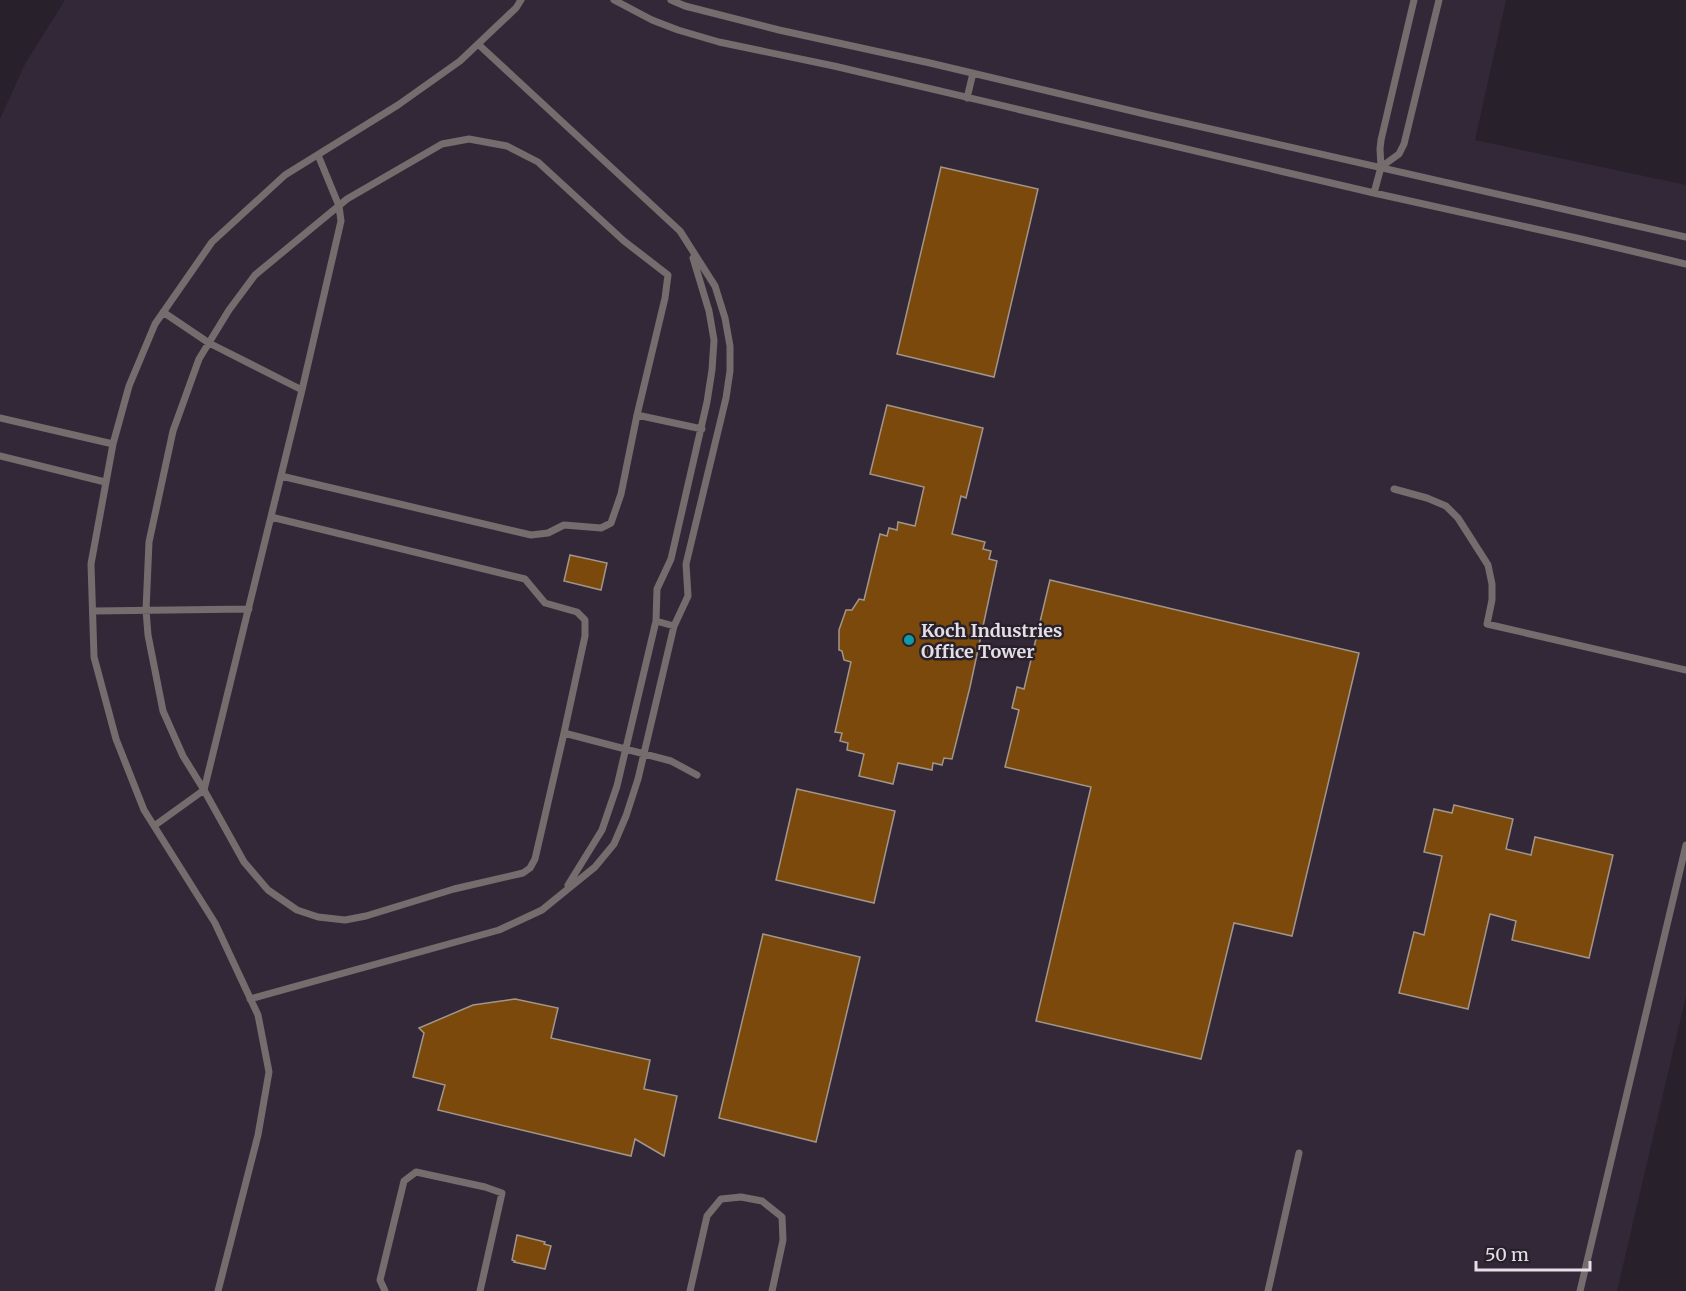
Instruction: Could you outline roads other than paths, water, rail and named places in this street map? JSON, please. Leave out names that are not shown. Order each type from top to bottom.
[{"type":"lane","points":[[218,1291],[258,1135],[270,1072],[258,1015],[215,923],[144,810],[116,739],[94,657],[91,564],[113,444],[129,386],[155,324],[212,242],[285,175],[406,99],[460,61],[516,8],[521,0]]},
{"type":"lane","points":[[614,0],[652,20],[719,42],[834,66],[1686,264]]},
{"type":"lane","points":[[671,0],[685,6],[778,30],[1686,237]]},
{"type":"lane","points":[[1374,193],[1381,167],[1381,140],[1414,0]]},
{"type":"lane","points":[[1381,167],[1399,154],[1404,144],[1440,0]]},
{"type":"lane","points":[[250,999],[499,930],[542,910],[595,867],[614,843],[626,816],[638,779],[674,626],[688,596],[687,562],[726,398],[730,363],[730,346],[725,318],[716,286],[680,231],[478,44]]},
{"type":"lane","points":[[967,98],[973,73]]},
{"type":"lane","points":[[271,517],[525,579],[545,603],[577,612],[585,620],[585,636],[564,733],[535,859],[530,868],[523,873],[454,889],[366,916],[345,920],[318,917],[297,910],[268,890],[244,862],[183,756],[163,711],[148,635],[146,609],[149,542],[173,431],[199,360],[229,310],[255,275],[347,199],[442,144],[469,139],[507,146],[538,162],[624,241],[668,275],[665,298],[621,494],[611,523],[601,528],[564,525],[548,533],[531,535],[281,476]]},
{"type":"lane","points":[[154,826],[204,790],[249,609],[340,221],[339,206],[318,155]]},
{"type":"lane","points":[[565,891],[602,830],[617,786],[656,621],[657,590],[671,559],[702,429],[712,370],[714,340],[709,311],[690,249]]},
{"type":"lane","points":[[163,312],[209,343],[302,390]]},
{"type":"lane","points":[[637,415],[702,429]]},
{"type":"lane","points":[[0,418],[113,444]]},
{"type":"lane","points":[[0,456],[105,482]]},
{"type":"lane","points":[[1394,489],[1446,506],[1458,518],[1488,565],[1492,584],[1492,600],[1487,624],[1686,670]]},
{"type":"lane","points":[[671,559],[687,562]]},
{"type":"lane","points":[[93,611],[249,609]]},
{"type":"lane","points":[[656,621],[674,626]]},
{"type":"lane","points":[[564,733],[671,761],[697,775]]},
{"type":"lane","points":[[1580,1291],[1686,845]]},
{"type":"lane","points":[[1268,1291],[1299,1153]]},
{"type":"lane","points":[[385,1291],[380,1280],[404,1181],[416,1172],[502,1193],[480,1291]]},
{"type":"lane","points":[[690,1291],[707,1216],[721,1199],[741,1197],[762,1201],[782,1217],[783,1240],[772,1291]]},
{"type":"place","name":"Koch Industries Office Tower","points":[[909,640]]}]
